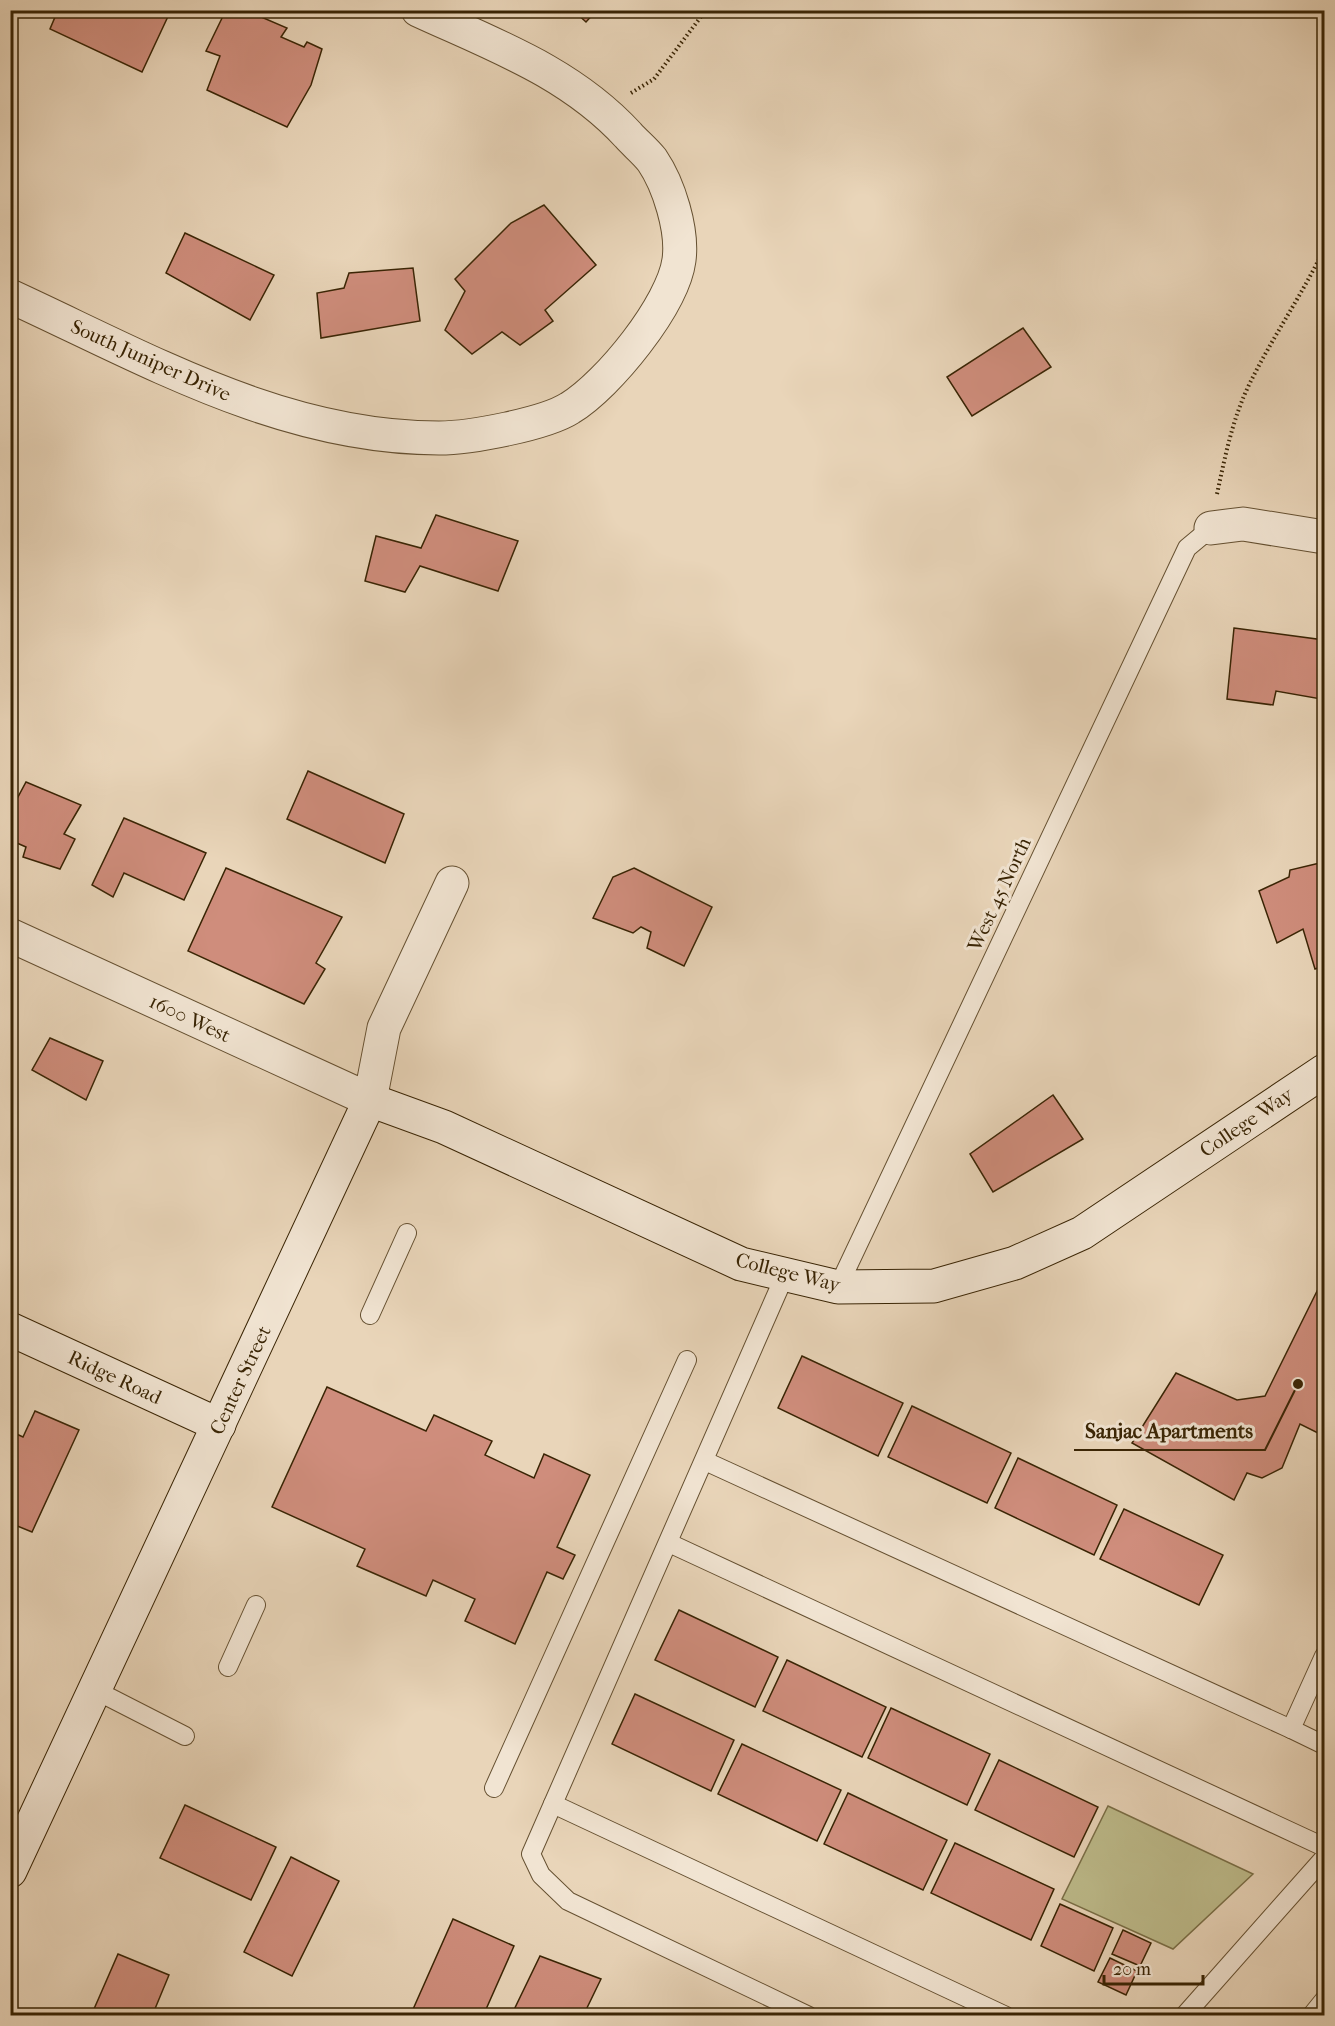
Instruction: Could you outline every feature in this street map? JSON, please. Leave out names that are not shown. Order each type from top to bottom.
[{"type":"street","name":"South Juniper Drive","points":[[10,296],[210,388],[293,419],[374,435],[442,438],[506,430],[569,409],[617,366],[659,312],[679,260],[674,206],[651,160],[605,111],[545,68],[418,10]]},
{"type":"street","points":[[1211,528],[1243,524],[1324,537]]},
{"type":"street","name":"Center Street","points":[[10,1871],[370,1100],[384,1028],[452,883]]},
{"type":"street","name":"1600 West","points":[[10,935],[370,1100]]},
{"type":"street","name":"College Way","points":[[370,1100],[444,1127],[741,1264],[838,1287],[934,1286],[1015,1263],[1082,1233],[1324,1071]]},
{"type":"street","name":"Ridge Road","points":[[10,1329],[219,1425]]},
{"type":"lane","name":"West 45 North","points":[[838,1287],[1187,548],[1211,528]]},
{"type":"lane","points":[[370,1315],[407,1233]]},
{"type":"lane","points":[[785,1275],[531,1854],[541,1875],[568,1901],[809,2016]]},
{"type":"lane","points":[[494,1788],[687,1360]]},
{"type":"lane","points":[[705,1461],[1324,1745]]},
{"type":"lane","points":[[669,1543],[1324,1847]]},
{"type":"lane","points":[[228,1667],[256,1605]]},
{"type":"lane","points":[[1291,1729],[1324,1656]]},
{"type":"lane","points":[[95,1690],[185,1736]]},
{"type":"lane","points":[[553,1804],[1006,2016]]},
{"type":"lane","points":[[1184,2016],[1324,1858]]},
{"type":"lane","points":[[1311,2016],[1324,2000]]},
{"type":"path","points":[[605,111],[654,79],[706,10]]},
{"type":"path","points":[[1211,528],[1229,434],[1248,387],[1303,294],[1324,249]]},
{"type":"shaded area","points":[[1108,1806],[1253,1874],[1173,1949],[1062,1899]]},
{"type":"building","points":[[58,10],[171,10],[142,72],[50,29]]},
{"type":"building","points":[[226,10],[245,10],[287,28],[281,37],[304,47],[307,42],[322,49],[311,85],[287,127],[207,90],[220,56],[206,51]]},
{"type":"building","points":[[573,10],[597,10],[586,22]]},
{"type":"building","points":[[544,205],[596,265],[545,310],[553,321],[520,345],[502,332],[472,354],[445,330],[465,291],[455,279],[511,223]]},
{"type":"building","points":[[185,233],[274,275],[250,320],[166,273]]},
{"type":"building","points":[[413,268],[420,321],[321,338],[317,293],[344,288],[349,273]]},
{"type":"building","points":[[1023,328],[1051,367],[972,416],[947,377]]},
{"type":"building","points":[[436,515],[518,541],[498,591],[420,566],[405,592],[365,581],[376,536],[421,548]]},
{"type":"building","points":[[1234,628],[1324,640],[1324,692],[1321,699],[1276,691],[1273,705],[1227,699]]},
{"type":"building","points":[[308,771],[404,814],[385,863],[287,819]]},
{"type":"building","points":[[26,782],[81,805],[64,834],[75,839],[60,869],[23,857],[26,847],[10,840],[10,812]]},
{"type":"building","points":[[124,818],[206,853],[184,900],[124,873],[113,897],[92,885]]},
{"type":"building","points":[[1324,862],[1324,966],[1315,969],[1303,929],[1277,943],[1259,891],[1289,877],[1290,870]]},
{"type":"building","points":[[226,868],[342,917],[316,963],[325,969],[304,1004],[188,951]]},
{"type":"building","points":[[634,868],[712,907],[684,966],[647,948],[651,932],[641,927],[633,933],[593,918],[613,877]]},
{"type":"building","points":[[50,1038],[103,1061],[86,1100],[32,1070]]},
{"type":"building","points":[[1053,1095],[1083,1139],[993,1192],[970,1154]]},
{"type":"building","points":[[1324,1277],[1324,1436],[1300,1424],[1282,1468],[1262,1478],[1247,1473],[1234,1500],[1132,1443],[1176,1373],[1237,1400],[1265,1396]]},
{"type":"building","points":[[802,1356],[903,1403],[878,1456],[778,1408]]},
{"type":"building","points":[[327,1387],[426,1431],[434,1415],[492,1441],[485,1455],[534,1478],[544,1454],[590,1475],[557,1547],[575,1555],[563,1579],[547,1572],[515,1644],[465,1621],[475,1599],[433,1580],[426,1596],[357,1566],[365,1549],[272,1507]]},
{"type":"building","points":[[912,1406],[1011,1453],[987,1503],[888,1457]]},
{"type":"building","points":[[35,1411],[79,1430],[32,1532],[10,1523],[10,1431],[23,1437]]},
{"type":"building","points":[[1018,1458],[1117,1505],[1094,1555],[995,1508]]},
{"type":"building","points":[[1124,1509],[1223,1555],[1199,1605],[1100,1559]]},
{"type":"building","points":[[679,1610],[778,1657],[755,1707],[655,1660]]},
{"type":"building","points":[[787,1660],[886,1707],[862,1757],[763,1711]]},
{"type":"building","points":[[635,1694],[734,1740],[711,1791],[612,1744]]},
{"type":"building","points":[[891,1708],[990,1754],[967,1805],[868,1758]]},
{"type":"building","points":[[742,1744],[841,1790],[817,1841],[718,1794]]},
{"type":"building","points":[[999,1760],[1098,1807],[1074,1857],[975,1810]]},
{"type":"building","points":[[848,1793],[947,1840],[923,1890],[824,1844]]},
{"type":"building","points":[[185,1805],[276,1847],[251,1900],[160,1858]]},
{"type":"building","points":[[955,1843],[1054,1889],[1031,1940],[931,1893]]},
{"type":"building","points":[[291,1857],[339,1881],[292,1976],[244,1952]]},
{"type":"building","points":[[1060,1904],[1113,1928],[1094,1971],[1041,1946]]},
{"type":"building","points":[[453,1919],[514,1946],[483,2016],[410,2016]]},
{"type":"building","points":[[1123,1930],[1151,1943],[1140,1966],[1112,1954]]},
{"type":"building","points":[[118,1954],[169,1975],[152,2016],[91,2016]]},
{"type":"building","points":[[540,1956],[601,1979],[583,2016],[511,2016]]},
{"type":"building","points":[[1110,1958],[1137,1971],[1126,1995],[1098,1982]]},
{"type":"place","name":"Sanjac Apartments","points":[[1298,1384]]}]
